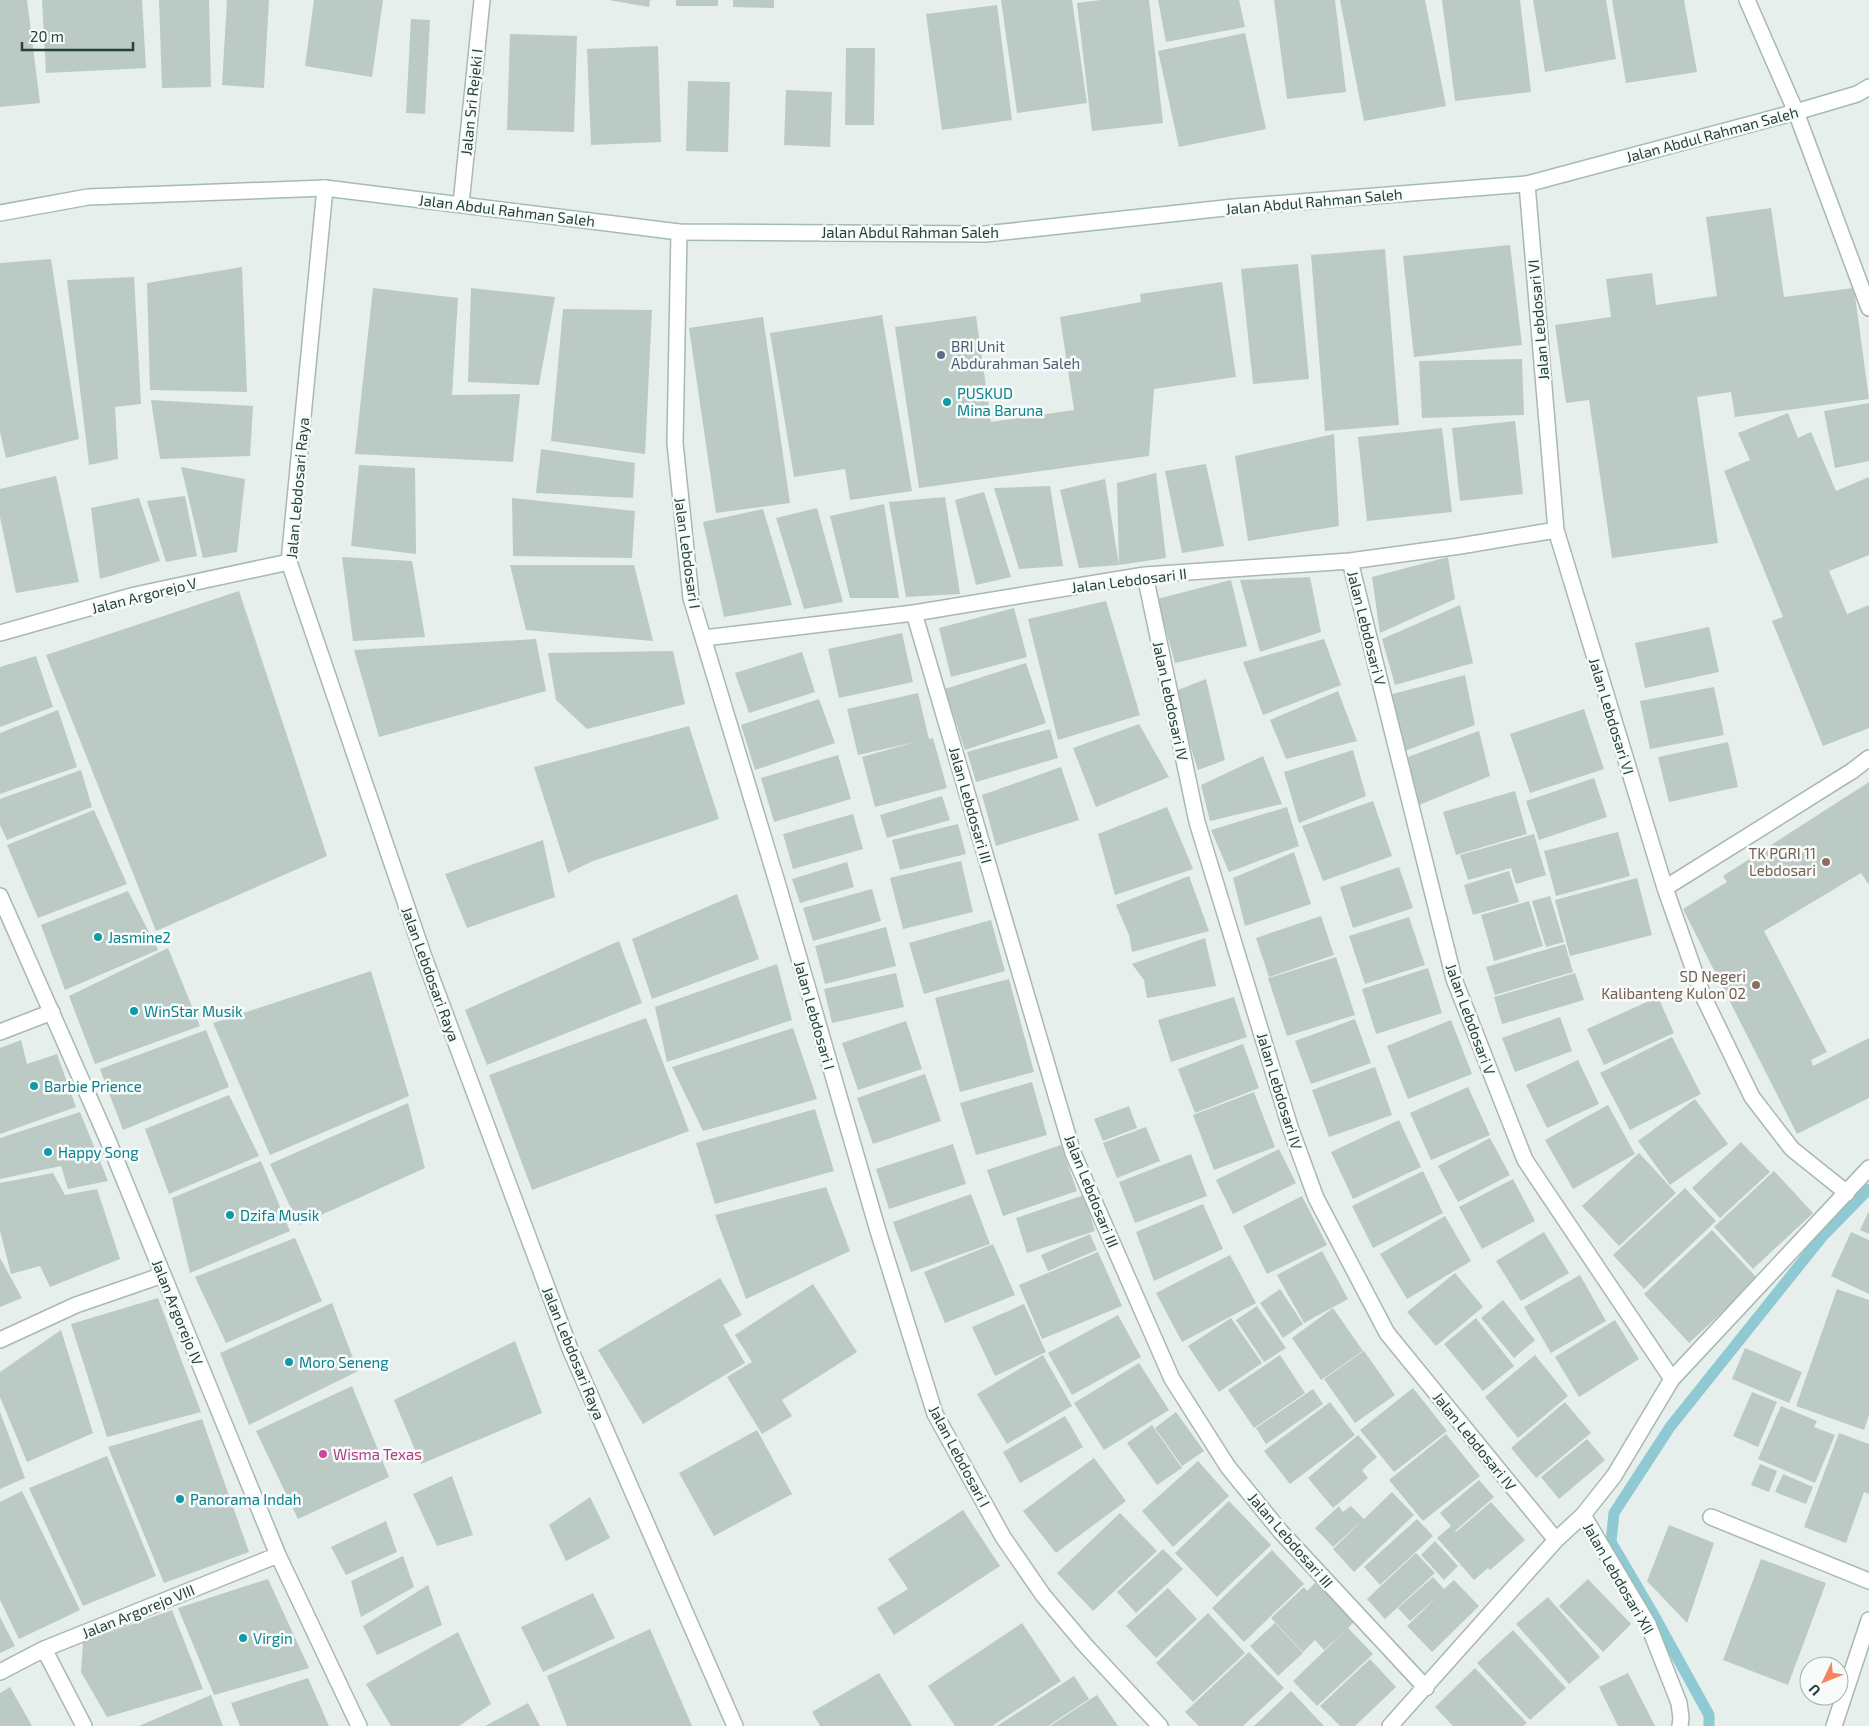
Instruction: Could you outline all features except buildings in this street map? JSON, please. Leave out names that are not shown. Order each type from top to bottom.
[{"type":"street","name":"Jalan Sri Rejeki I","points":[[461,204],[482,0]]},
{"type":"street","points":[[1746,0],[1796,112],[1869,308]]},
{"type":"street","name":"Jalan Abdul Rahman Saleh","points":[[0,213],[88,197],[325,188],[679,232],[985,234],[1234,207],[1527,184],[1796,112],[1856,94],[1869,87]]},
{"type":"street","name":"Jalan Lebdosari VI","points":[[1527,184],[1556,530],[1665,888],[1703,996],[1752,1097],[1792,1148],[1847,1193]]},
{"type":"street","name":"Jalan Lebdosari Raya","points":[[325,188],[289,562],[425,960],[570,1349],[735,1726]]},
{"type":"street","name":"Jalan Lebdosari I","points":[[679,232],[675,443],[691,598],[878,1230],[936,1414],[1004,1537],[1043,1594],[1085,1645],[1160,1726]]},
{"type":"street","name":"Jalan Lebdosari II","points":[[704,638],[914,613],[1145,576],[1350,561],[1460,546],[1556,530]]},
{"type":"street","name":"Jalan Lebdosari V","points":[[1350,561],[1454,979],[1525,1160],[1672,1379]]},
{"type":"street","name":"Jalan Argorejo V","points":[[0,633],[136,595],[289,562]]},
{"type":"street","name":"Jalan Lebdosari IV","points":[[1145,576],[1197,822],[1290,1127],[1316,1198],[1387,1333],[1556,1540]]},
{"type":"street","name":"Jalan Lebdosari III","points":[[914,613],[1073,1153],[1172,1379],[1228,1467],[1275,1525],[1426,1688]]},
{"type":"street","points":[[1665,888],[1852,771],[1869,758]]},
{"type":"street","name":"Jalan Argorejo IV","points":[[0,896],[107,1138],[278,1555],[359,1726]]},
{"type":"street","points":[[0,1032],[52,1012]]},
{"type":"street","points":[[1390,1726],[1426,1688],[1556,1540],[1583,1515],[1614,1476],[1672,1379],[1869,1168]]},
{"type":"street","points":[[0,1340],[76,1305],[163,1275]]},
{"type":"street","name":"Jalan Lebdosari XII","points":[[1583,1515],[1648,1624],[1679,1703],[1680,1726]]},
{"type":"street","points":[[1711,1517],[1869,1582]]},
{"type":"street","name":"Jalan Argorejo VIII","points":[[0,1672],[44,1648],[278,1555]]},
{"type":"street","points":[[1834,1726],[1869,1620]]},
{"type":"street","points":[[44,1648],[84,1726]]},
{"type":"waterway","points":[[1709,1726],[1709,1715],[1611,1542],[1614,1513],[1670,1427],[1822,1237],[1869,1189]]},
{"type":"place","name":"BRI Unit Abdurahman Saleh","points":[[941,355]]},
{"type":"place","name":"PUSKUD Mina Baruna","points":[[947,402]]},
{"type":"place","name":"TK PGRI 11 Lebdosari","points":[[1826,862]]},
{"type":"place","name":"Jasmine2","points":[[98,937]]},
{"type":"place","name":"SD Negeri Kalibanteng Kulon 02","points":[[1756,985]]},
{"type":"place","name":"WinStar Musik","points":[[134,1011]]},
{"type":"place","name":"Barbie Prience","points":[[34,1086]]},
{"type":"place","name":"Happy Song","points":[[48,1152]]},
{"type":"place","name":"Dzifa Musik","points":[[230,1215]]},
{"type":"place","name":"Moro Seneng","points":[[289,1362]]},
{"type":"place","name":"Wisma Texas","points":[[323,1454]]},
{"type":"place","name":"Panorama Indah","points":[[180,1499]]},
{"type":"place","name":"Virgin","points":[[243,1638]]}]
